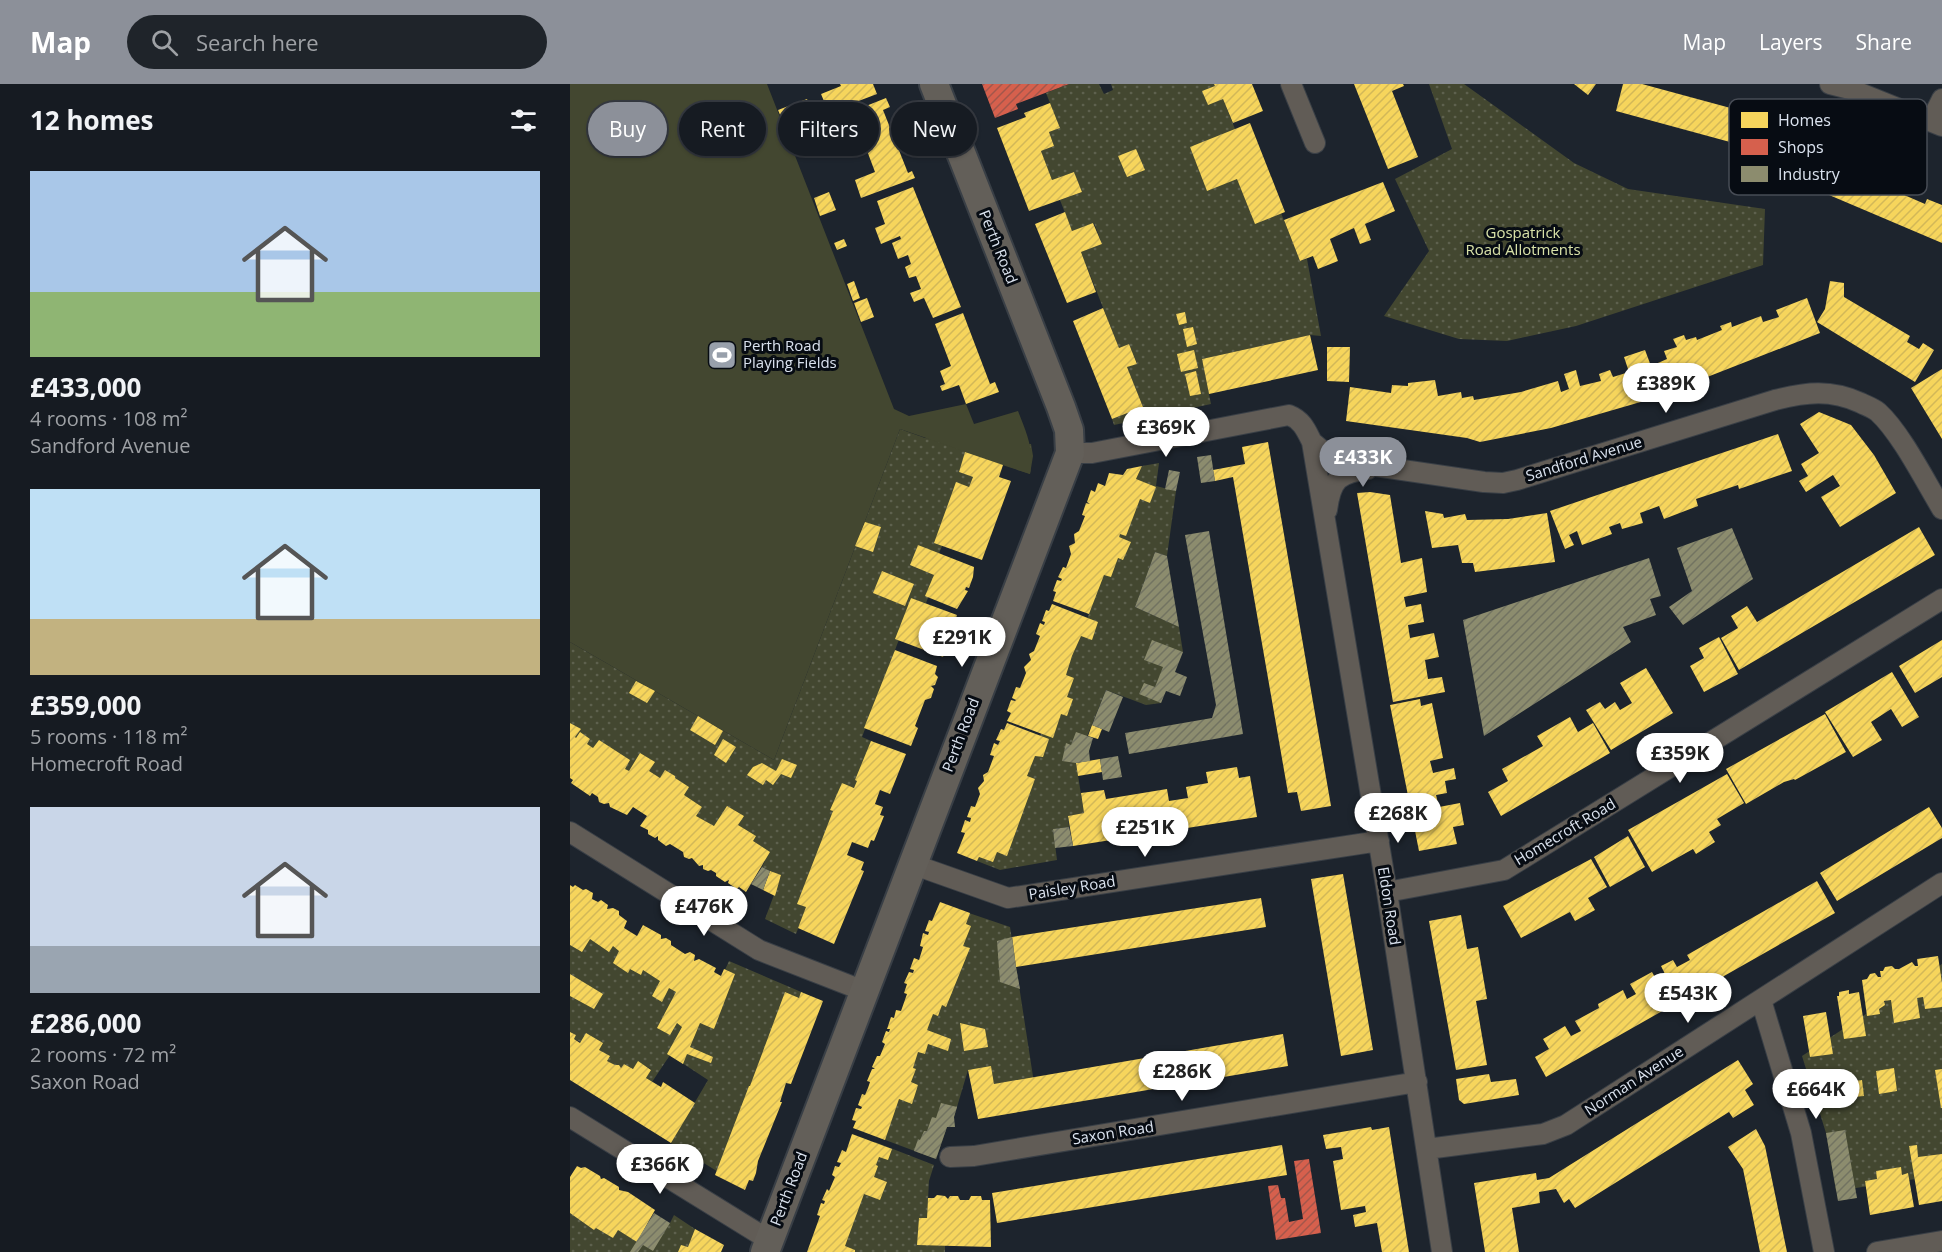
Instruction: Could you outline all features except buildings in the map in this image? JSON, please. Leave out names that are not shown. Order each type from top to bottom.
[{"type":"street","name":"Perth Road","points":[[767,1246],[1070,453],[1069,430],[1061,407],[934,84]]},
{"type":"street","points":[[1291,84],[1314,143]]},
{"type":"street","points":[[1830,84],[1875,99]]},
{"type":"street","points":[[1936,124],[1942,99]]},
{"type":"street","name":"Sandford Avenue","points":[[1312,442],[1329,456],[1347,462],[1503,483],[1775,400],[1805,392],[1832,393],[1876,410],[1892,428],[1942,509]]},
{"type":"street","points":[[1070,453],[1092,453],[1289,415],[1298,419],[1312,442]]},
{"type":"street","name":"Eldon Road","points":[[1312,442],[1379,841],[1442,1252]]},
{"type":"street","name":"Sandford Avenue","points":[[1333,484],[1342,476],[1353,471],[1380,467]]},
{"type":"street","name":"Eldon Road","points":[[1325,524],[1333,484]]},
{"type":"street","name":"Homecroft Road","points":[[1387,892],[1504,870],[1942,599]]},
{"type":"street","points":[[570,832],[759,950],[864,991]]},
{"type":"street","name":"Paisley Road","points":[[912,864],[1008,898],[1379,841]]},
{"type":"street","name":"Norman Avenue","points":[[1427,1149],[1542,1134],[1566,1125],[1942,883]]},
{"type":"street","points":[[1761,1000],[1801,1133],[1824,1252]]},
{"type":"street","name":"Saxon Road","points":[[950,1157],[974,1156],[1417,1082]]},
{"type":"street","points":[[570,1117],[767,1246]]},
{"type":"street","points":[[1877,1252],[1942,1241]]},
{"type":"green space","name":"Perth Road Playing Fields","points":[[570,84],[767,84],[778,112],[778,156],[795,156],[894,409],[909,416],[966,404],[974,424],[1018,411],[1030,449],[1030,474],[900,429],[774,760],[570,642]]},
{"type":"green space","points":[[1069,84],[1099,84],[1104,94],[1113,90],[1111,84],[1217,84],[1235,129],[1237,179],[1281,213],[1300,261],[1307,259],[1321,336],[1310,335],[1202,359],[1211,404],[1114,425],[1112,419],[1143,407],[1127,367],[1137,363],[1129,344],[1119,348],[1081,252],[1102,244],[1094,223],[1072,231],[1060,200],[1082,192],[1074,172],[1052,180],[1041,151],[1054,146],[1049,132],[1060,128],[1046,93]]},
{"type":"green space","name":"Gospatrick Road Allotments","points":[[1429,84],[1464,84],[1574,163],[1628,189],[1765,209],[1763,265],[1576,326],[1507,341],[1459,339],[1384,316],[1429,251],[1395,179],[1452,149]]},
{"type":"green space","points":[[900,429],[925,438],[1031,444],[1033,456],[1030,474],[965,453],[959,472],[973,477],[939,553],[944,556],[926,603],[914,600],[862,737],[876,743],[859,789],[852,787],[796,934],[765,919],[781,876],[762,867],[765,861],[570,735],[570,642],[774,760]]},
{"type":"green space","points":[[1159,463],[1156,486],[1176,491],[1167,556],[1155,552],[1135,607],[1179,627],[1183,652],[1176,654],[1161,703],[1146,705],[1106,690],[1076,763],[1084,813],[1068,816],[1069,827],[1053,829],[1057,860],[1000,870],[977,861],[979,857],[991,859],[1089,614],[1136,479],[1142,466]]},
{"type":"green space","points":[[570,895],[714,994],[729,961],[806,994],[720,1173],[671,1143],[708,1080],[670,1055],[652,1082],[646,1078],[651,1069],[638,1062],[633,1069],[624,1064],[621,1068],[607,1061],[599,1050],[574,1039],[576,1035],[570,1032]]},
{"type":"green space","points":[[966,912],[1010,927],[1034,1083],[995,1089],[991,1067],[968,1070],[954,1117],[947,1127],[936,1159],[880,1138]]},
{"type":"green space","points":[[1942,964],[1942,1175],[1836,1191],[1826,1133],[1802,1056]]},
{"type":"green space","points":[[875,1142],[934,1165],[929,1181],[927,1218],[918,1236],[945,1241],[945,1252],[836,1252]]},
{"type":"green space","points":[[570,1196],[651,1245],[674,1215],[695,1229],[690,1252],[570,1252]]},
{"type":"place","name":"Perth Road Playing Fields","points":[[722,355]]}]
